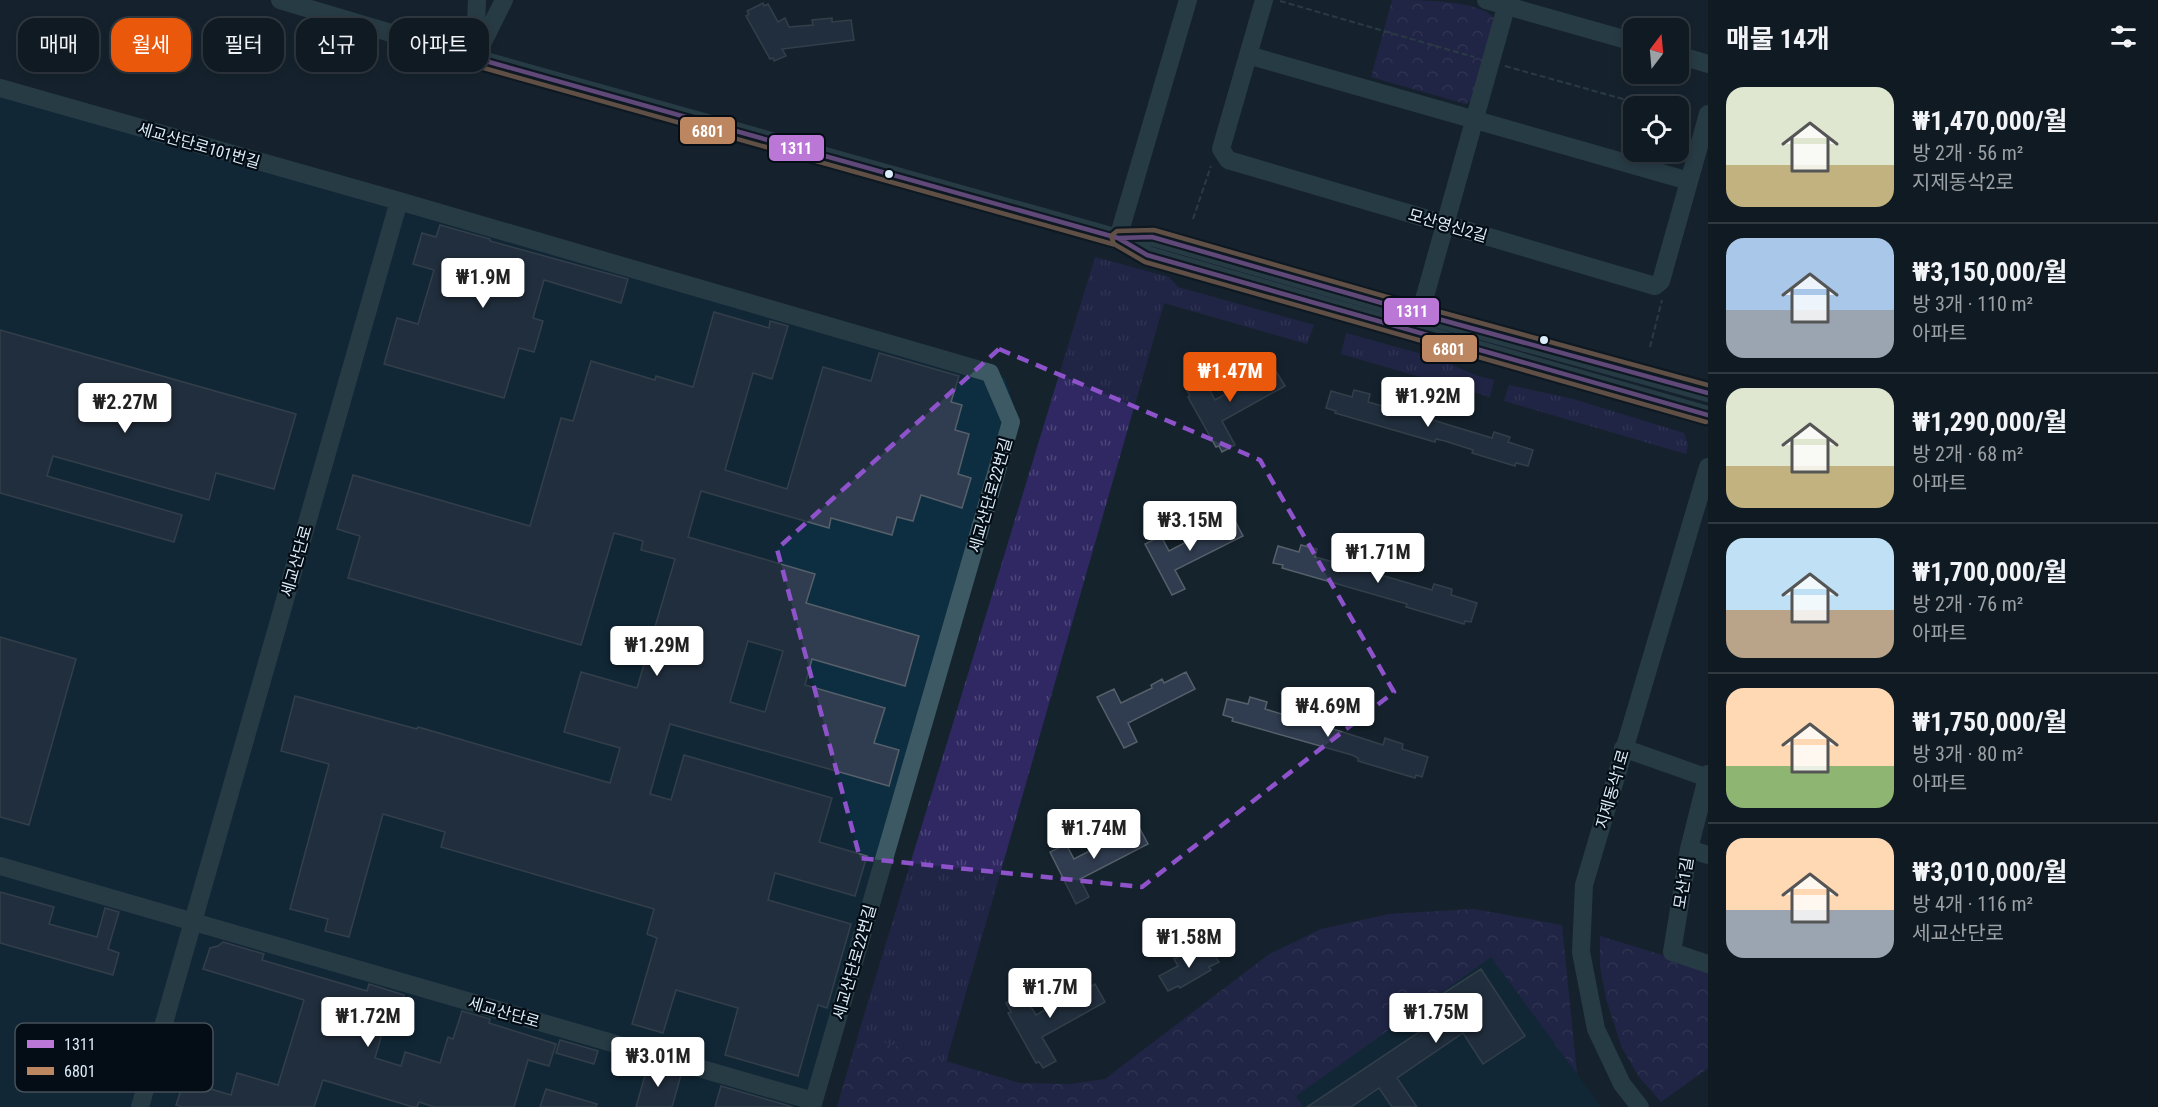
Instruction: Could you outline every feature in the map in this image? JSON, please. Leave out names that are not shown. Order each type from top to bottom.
[{"type":"street","points":[[280,0],[389,32]]},
{"type":"street","points":[[476,18],[477,0]]},
{"type":"street","points":[[489,30],[504,0]]},
{"type":"street","points":[[1118,238],[1188,0]]},
{"type":"street","points":[[1224,154],[1221,149],[1264,0]]},
{"type":"street","points":[[1486,0],[1507,3],[1623,39]]},
{"type":"street","points":[[1420,314],[1507,3]]},
{"type":"street","points":[[1248,55],[1689,181]]},
{"type":"street","points":[[1689,58],[1708,64]]},
{"type":"street","points":[[489,62],[1118,238],[1148,255],[1708,415]]},
{"type":"street","name":"세교산단로101번길","points":[[0,88],[399,201]]},
{"type":"street","points":[[1658,284],[1661,281],[1704,120]]},
{"type":"street","name":"모산영신2길","points":[[1224,154],[1228,160],[1655,286],[1658,284]]},
{"type":"street","name":"세교산단로","points":[[165,1023],[399,201]]},
{"type":"street","name":"세교산단로22번길","points":[[399,201],[990,373],[1011,422],[813,1104]]},
{"type":"street","points":[[1118,238],[1152,237],[1708,393]]},
{"type":"street","name":"지제동삭1로","points":[[1640,1107],[1622,1084],[1596,1029],[1581,952],[1584,885],[1708,467]]},
{"type":"street","name":"모산1길","points":[[1623,748],[1708,777],[1689,849],[1672,952],[1708,964]]},
{"type":"street","points":[[1689,849],[1708,855]]},
{"type":"street","name":"세교산단로","points":[[0,866],[813,1104]]},
{"type":"street","name":"세교산단로","points":[[140,1107],[144,1092]]},
{"type":"path","points":[[1278,0],[1623,99]]},
{"type":"path","points":[[1689,117],[1704,120]]},
{"type":"path","points":[[1193,219],[1212,164],[1224,154]]},
{"type":"path","points":[[1650,347],[1664,292],[1658,284]]},
{"type":"highlighted area","points":[[999,349],[1260,460],[1394,692],[1142,887],[860,858],[777,549]]},
{"type":"shaded area","points":[[0,80],[986,363],[1005,379],[1017,415],[819,1107],[0,1107]]},
{"type":"shaded area","points":[[1491,956],[1601,1107],[1303,1107],[1296,1096]]},
{"type":"green space","points":[[1392,0],[1462,4],[1487,12],[1494,18],[1473,98],[1466,104],[1371,77]]},
{"type":"green space","points":[[1095,257],[1169,277],[1178,287],[1314,325],[1307,344],[1164,303],[946,1062],[858,1035]]},
{"type":"green space","points":[[1346,333],[1436,358],[1478,376],[1494,380],[1490,397],[1341,354]]},
{"type":"green space","points":[[1509,385],[1573,399],[1684,433],[1688,445],[1686,454],[1504,401]]},
{"type":"green space","points":[[1474,909],[1562,925],[1577,1074],[1491,957],[1296,1096],[1303,1107],[837,1107],[858,1035],[1020,1083],[1070,1084],[1105,1079],[1268,955],[1321,929],[1389,914]]},
{"type":"green space","points":[[1600,936],[1708,969],[1708,1068],[1661,1102],[1639,1077],[1622,1048],[1606,999],[1600,966]]},
{"type":"building","points":[[763,3],[764,6],[768,4],[778,22],[785,18],[789,27],[813,25],[812,20],[832,18],[832,22],[851,20],[854,40],[782,49],[786,56],[774,61],[773,58],[770,59],[746,16],[749,14],[747,11]]},
{"type":"building","points":[[440,225],[628,279],[621,303],[544,280],[533,318],[543,321],[534,352],[519,348],[504,398],[384,364],[397,318],[418,324],[434,270],[413,264],[422,233],[436,237]]},
{"type":"building","points":[[714,312],[769,328],[770,321],[788,326],[772,379],[753,373],[725,470],[787,489],[823,367],[871,381],[879,353],[959,376],[951,402],[962,405],[955,430],[969,434],[958,474],[971,478],[962,508],[921,495],[913,521],[897,517],[892,535],[831,518],[829,528],[701,491],[688,537],[815,574],[806,603],[919,636],[905,686],[812,659],[805,685],[885,708],[874,743],[899,750],[889,786],[670,724],[650,794],[671,800],[684,755],[832,798],[819,842],[867,856],[855,896],[775,873],[768,900],[851,924],[827,1008],[818,1005],[798,1076],[725,1055],[738,1008],[676,990],[663,1033],[632,1024],[657,938],[647,934],[654,909],[441,847],[445,832],[383,814],[349,937],[325,931],[328,919],[290,909],[329,764],[281,751],[295,696],[417,729],[418,727],[610,783],[620,748],[564,732],[581,672],[637,688],[675,559],[641,550],[643,541],[614,533],[581,645],[348,578],[360,536],[337,529],[353,475],[530,526],[561,418],[573,421],[591,361],[655,380],[656,376],[693,387]],"holes":[[[748,641],[783,651],[765,712],[730,702]]]},
{"type":"building","points":[[0,330],[296,414],[274,489],[216,473],[209,500],[53,456],[47,476],[182,515],[174,542],[0,493]]},
{"type":"building","points":[[1274,368],[1285,386],[1222,421],[1235,445],[1222,452],[1219,446],[1216,447],[1188,397],[1190,396],[1185,387],[1203,378],[1215,400],[1236,388],[1233,382],[1250,373],[1254,380]]},
{"type":"building","points":[[1354,390],[1370,394],[1368,402],[1412,414],[1414,407],[1429,412],[1427,418],[1449,425],[1492,438],[1494,432],[1510,437],[1508,442],[1533,450],[1528,466],[1516,463],[1515,466],[1472,453],[1473,450],[1445,441],[1436,439],[1435,442],[1335,413],[1336,411],[1326,408],[1331,391],[1352,397]]},
{"type":"building","points":[[1234,519],[1243,536],[1175,570],[1185,589],[1172,595],[1145,544],[1161,536],[1169,551],[1200,535],[1199,532],[1210,526],[1212,530]]},
{"type":"building","points":[[1301,545],[1317,549],[1315,557],[1359,569],[1361,562],[1376,567],[1374,573],[1432,590],[1434,584],[1452,589],[1451,595],[1477,603],[1471,622],[1465,621],[1464,624],[1406,607],[1407,604],[1282,568],[1283,565],[1273,563],[1278,546],[1299,552]]},
{"type":"building","points":[[0,637],[76,659],[29,825],[0,817]]},
{"type":"building","points":[[1186,672],[1195,689],[1128,723],[1137,742],[1124,748],[1097,697],[1114,689],[1121,703],[1152,688],[1151,685],[1162,679],[1164,683]]},
{"type":"building","points":[[1250,697],[1267,702],[1265,709],[1308,722],[1310,715],[1326,719],[1324,726],[1383,745],[1385,738],[1403,744],[1402,749],[1428,757],[1422,777],[1416,775],[1415,778],[1358,761],[1358,758],[1352,755],[1232,721],[1233,718],[1223,715],[1227,699],[1248,704]]},
{"type":"building","points":[[1139,827],[1148,844],[1080,879],[1089,897],[1076,904],[1050,852],[1066,844],[1074,859],[1105,843],[1104,840],[1114,834],[1117,839]]},
{"type":"building","points":[[0,892],[54,907],[49,924],[97,937],[105,908],[119,912],[108,949],[119,953],[113,975],[0,943]]},
{"type":"building","points":[[223,942],[264,954],[262,960],[367,991],[369,984],[404,995],[398,1016],[388,1013],[375,1058],[401,1066],[405,1052],[440,1063],[448,1037],[453,1039],[462,1011],[490,1019],[489,1023],[556,1044],[549,1066],[528,1060],[514,1107],[434,1107],[419,1102],[417,1107],[413,1107],[323,1080],[314,1107],[183,1107],[176,1105],[180,1092],[213,1092],[213,1090],[231,1095],[237,1073],[278,1085],[304,1000],[203,969],[210,948]]},
{"type":"building","points":[[1210,948],[1219,962],[1209,967],[1211,970],[1180,988],[1178,986],[1168,991],[1159,976],[1178,966],[1174,959],[1186,952],[1190,959]]},
{"type":"building","points":[[1481,969],[1525,1036],[1483,1064],[1463,1033],[1397,1078],[1417,1107],[1392,1107],[1379,1088],[1351,1107],[1307,1107],[1449,1012],[1439,996]]},
{"type":"building","points":[[1095,984],[1105,1002],[1042,1037],[1056,1061],[1043,1068],[1039,1062],[1036,1063],[1008,1013],[1011,1012],[1006,1003],[1023,994],[1036,1015],[1057,1003],[1054,998],[1070,989],[1074,996]]},
{"type":"building","points":[[560,1040],[598,1051],[594,1064],[556,1053]]},
{"type":"building","points":[[648,1065],[681,1075],[672,1107],[636,1107]]},
{"type":"building","points":[[721,1086],[793,1107],[715,1107]]},
{"type":"building","points":[[546,1089],[597,1104],[596,1107],[540,1107]]},
{"type":"transit line","name":"1311","points":[[489,62],[1118,238]]},
{"type":"transit line","name":"6801","points":[[489,69],[1116,245]]},
{"type":"transit line","name":"6801","points":[[1706,422],[1145,262],[1114,244],[1111,236],[1117,231],[1154,230],[1422,307],[1708,385]]},
{"type":"transit line","name":"1311","points":[[1708,393],[1152,237],[1118,238],[1147,255],[1708,415]]}]
